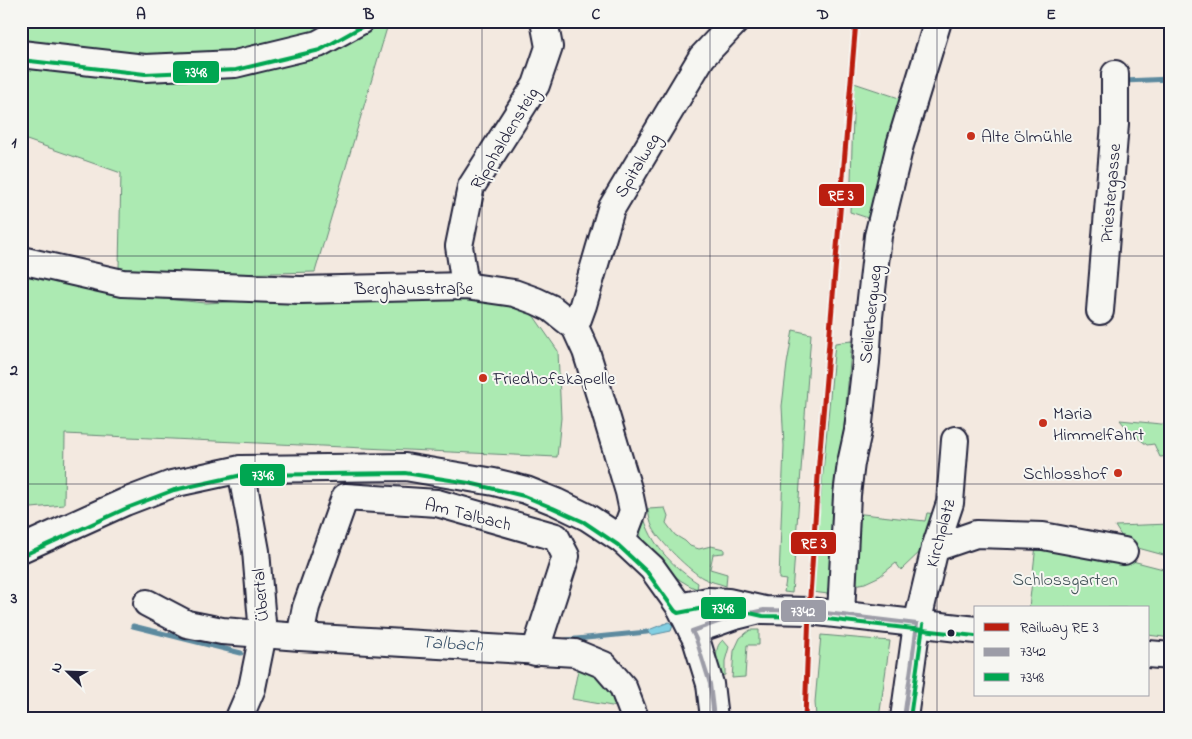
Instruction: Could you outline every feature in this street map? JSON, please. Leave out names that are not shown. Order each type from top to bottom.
[{"type":"street","points":[[21,54],[145,68],[235,64],[318,44],[360,21]]},
{"type":"street","name":"Ripphaldensteig","points":[[464,286],[459,246],[471,187],[536,85],[549,47],[544,21]]},
{"type":"street","name":"Spitalweg","points":[[575,327],[611,209],[702,57],[736,21]]},
{"type":"street","name":"Seilerbergweg","points":[[841,614],[846,495],[858,431],[878,236],[900,145],[938,21]]},
{"type":"street","name":"Priestergasse","points":[[1100,311],[1115,124],[1115,74]]},
{"type":"street","name":"Berghausstraße","points":[[21,260],[122,283],[300,290],[464,286],[514,293],[551,308],[575,327],[586,350],[606,412],[633,512],[622,540]]},
{"type":"street","name":"Kirchplatz","points":[[904,718],[917,624],[936,548],[950,503],[955,440]]},
{"type":"street","points":[[21,549],[125,502],[172,484],[241,469],[405,467],[494,482],[526,490],[556,502],[587,518],[622,540],[652,568],[680,607],[696,639],[710,684],[714,718]]},
{"type":"street","name":"Übertal","points":[[239,718],[252,688],[263,634],[256,551],[241,469]]},
{"type":"street","name":"Am Talbach","points":[[300,637],[306,607],[345,497],[437,503],[556,538],[566,556],[535,652]]},
{"type":"street","points":[[936,548],[976,534],[986,534],[1043,536],[1124,551]]},
{"type":"street","points":[[680,607],[708,601],[728,602],[764,610]]},
{"type":"street","points":[[148,603],[187,624],[222,631],[575,653],[604,665],[623,687],[634,718]]},
{"type":"street","points":[[692,631],[732,617],[764,610],[797,610],[841,614],[974,630]]},
{"type":"street","points":[[1150,654],[1171,656]]},
{"type":"green space","points":[[21,21],[389,21],[315,272],[150,276],[119,267],[121,173],[21,138]]},
{"type":"green space","points":[[854,83],[902,99],[871,219],[850,212]]},
{"type":"green space","points":[[21,274],[115,294],[206,303],[322,297],[471,297],[531,312],[558,351],[561,418],[557,457],[65,434],[64,505],[21,509]]},
{"type":"green space","points":[[793,330],[811,334],[792,593],[784,592],[786,580],[779,579],[784,446],[782,406]]},
{"type":"green space","points":[[852,341],[828,594],[812,592],[835,343]]},
{"type":"green space","points":[[1120,420],[1171,425],[1171,456],[1160,457],[1154,444],[1147,445],[1128,430]]},
{"type":"green space","points":[[665,508],[668,516],[666,523],[675,535],[690,546],[699,549],[711,546],[724,549],[724,553],[713,554],[710,569],[727,574],[726,586],[708,581],[698,575],[676,556],[656,534],[648,509]]},
{"type":"green space","points":[[854,513],[925,521],[927,513],[939,514],[924,548],[901,570],[896,563],[880,576],[865,583],[848,586]]},
{"type":"green space","points":[[640,521],[645,521],[654,540],[673,564],[698,583],[697,589],[673,575],[641,540]]},
{"type":"green space","points":[[1171,524],[1171,557],[1127,545],[1115,526]]},
{"type":"green space","name":"Schlossgarten","points":[[1036,545],[1113,556],[1171,571],[1171,638],[1150,635],[1150,606],[1029,606]]},
{"type":"green space","points":[[750,630],[759,630],[759,645],[747,645],[745,677],[732,678],[734,651],[740,638]]},
{"type":"green space","points":[[821,635],[890,641],[879,718],[816,718],[815,702]]},
{"type":"green space","points":[[723,640],[729,647],[725,661],[725,675],[720,676],[717,652]]},
{"type":"green space","points":[[579,665],[600,676],[623,708],[572,699]]},
{"type":"water","points":[[669,622],[673,625],[671,631],[652,635],[647,632],[651,629]]},
{"type":"waterway","points":[[1124,81],[1171,79]]},
{"type":"waterway","name":"Talbach","points":[[133,626],[241,653]]},
{"type":"waterway","name":"Talbach","points":[[566,640],[647,632]]},
{"type":"transit line","points":[[805,718],[809,611],[819,462],[856,21]]},
{"type":"transit line","name":"7348","points":[[21,60],[145,74],[236,70],[320,50],[363,26]]},
{"type":"transit line","name":"7348","points":[[24,555],[127,508],[174,490],[242,475],[405,473],[469,483],[524,496],[584,522],[618,545],[647,572],[678,613],[709,607],[727,608],[763,616],[809,617],[974,636]]},
{"type":"transit line","name":"7342","points":[[692,631],[732,617],[764,610],[809,611],[917,624]]},
{"type":"transit line","name":"7342","points":[[904,718],[917,624]]},
{"type":"transit line","name":"7348","points":[[910,718],[923,625]]},
{"type":"transit line","name":"7342","points":[[692,631],[710,684],[714,718]]},
{"type":"place","name":"Alte Ölmühle","points":[[971,136]]},
{"type":"place","name":"Friedhofskapelle","points":[[483,378]]},
{"type":"place","name":"Maria Himmelfahrt","points":[[1043,423]]},
{"type":"place","name":"Schlosshof","points":[[1118,473]]}]
